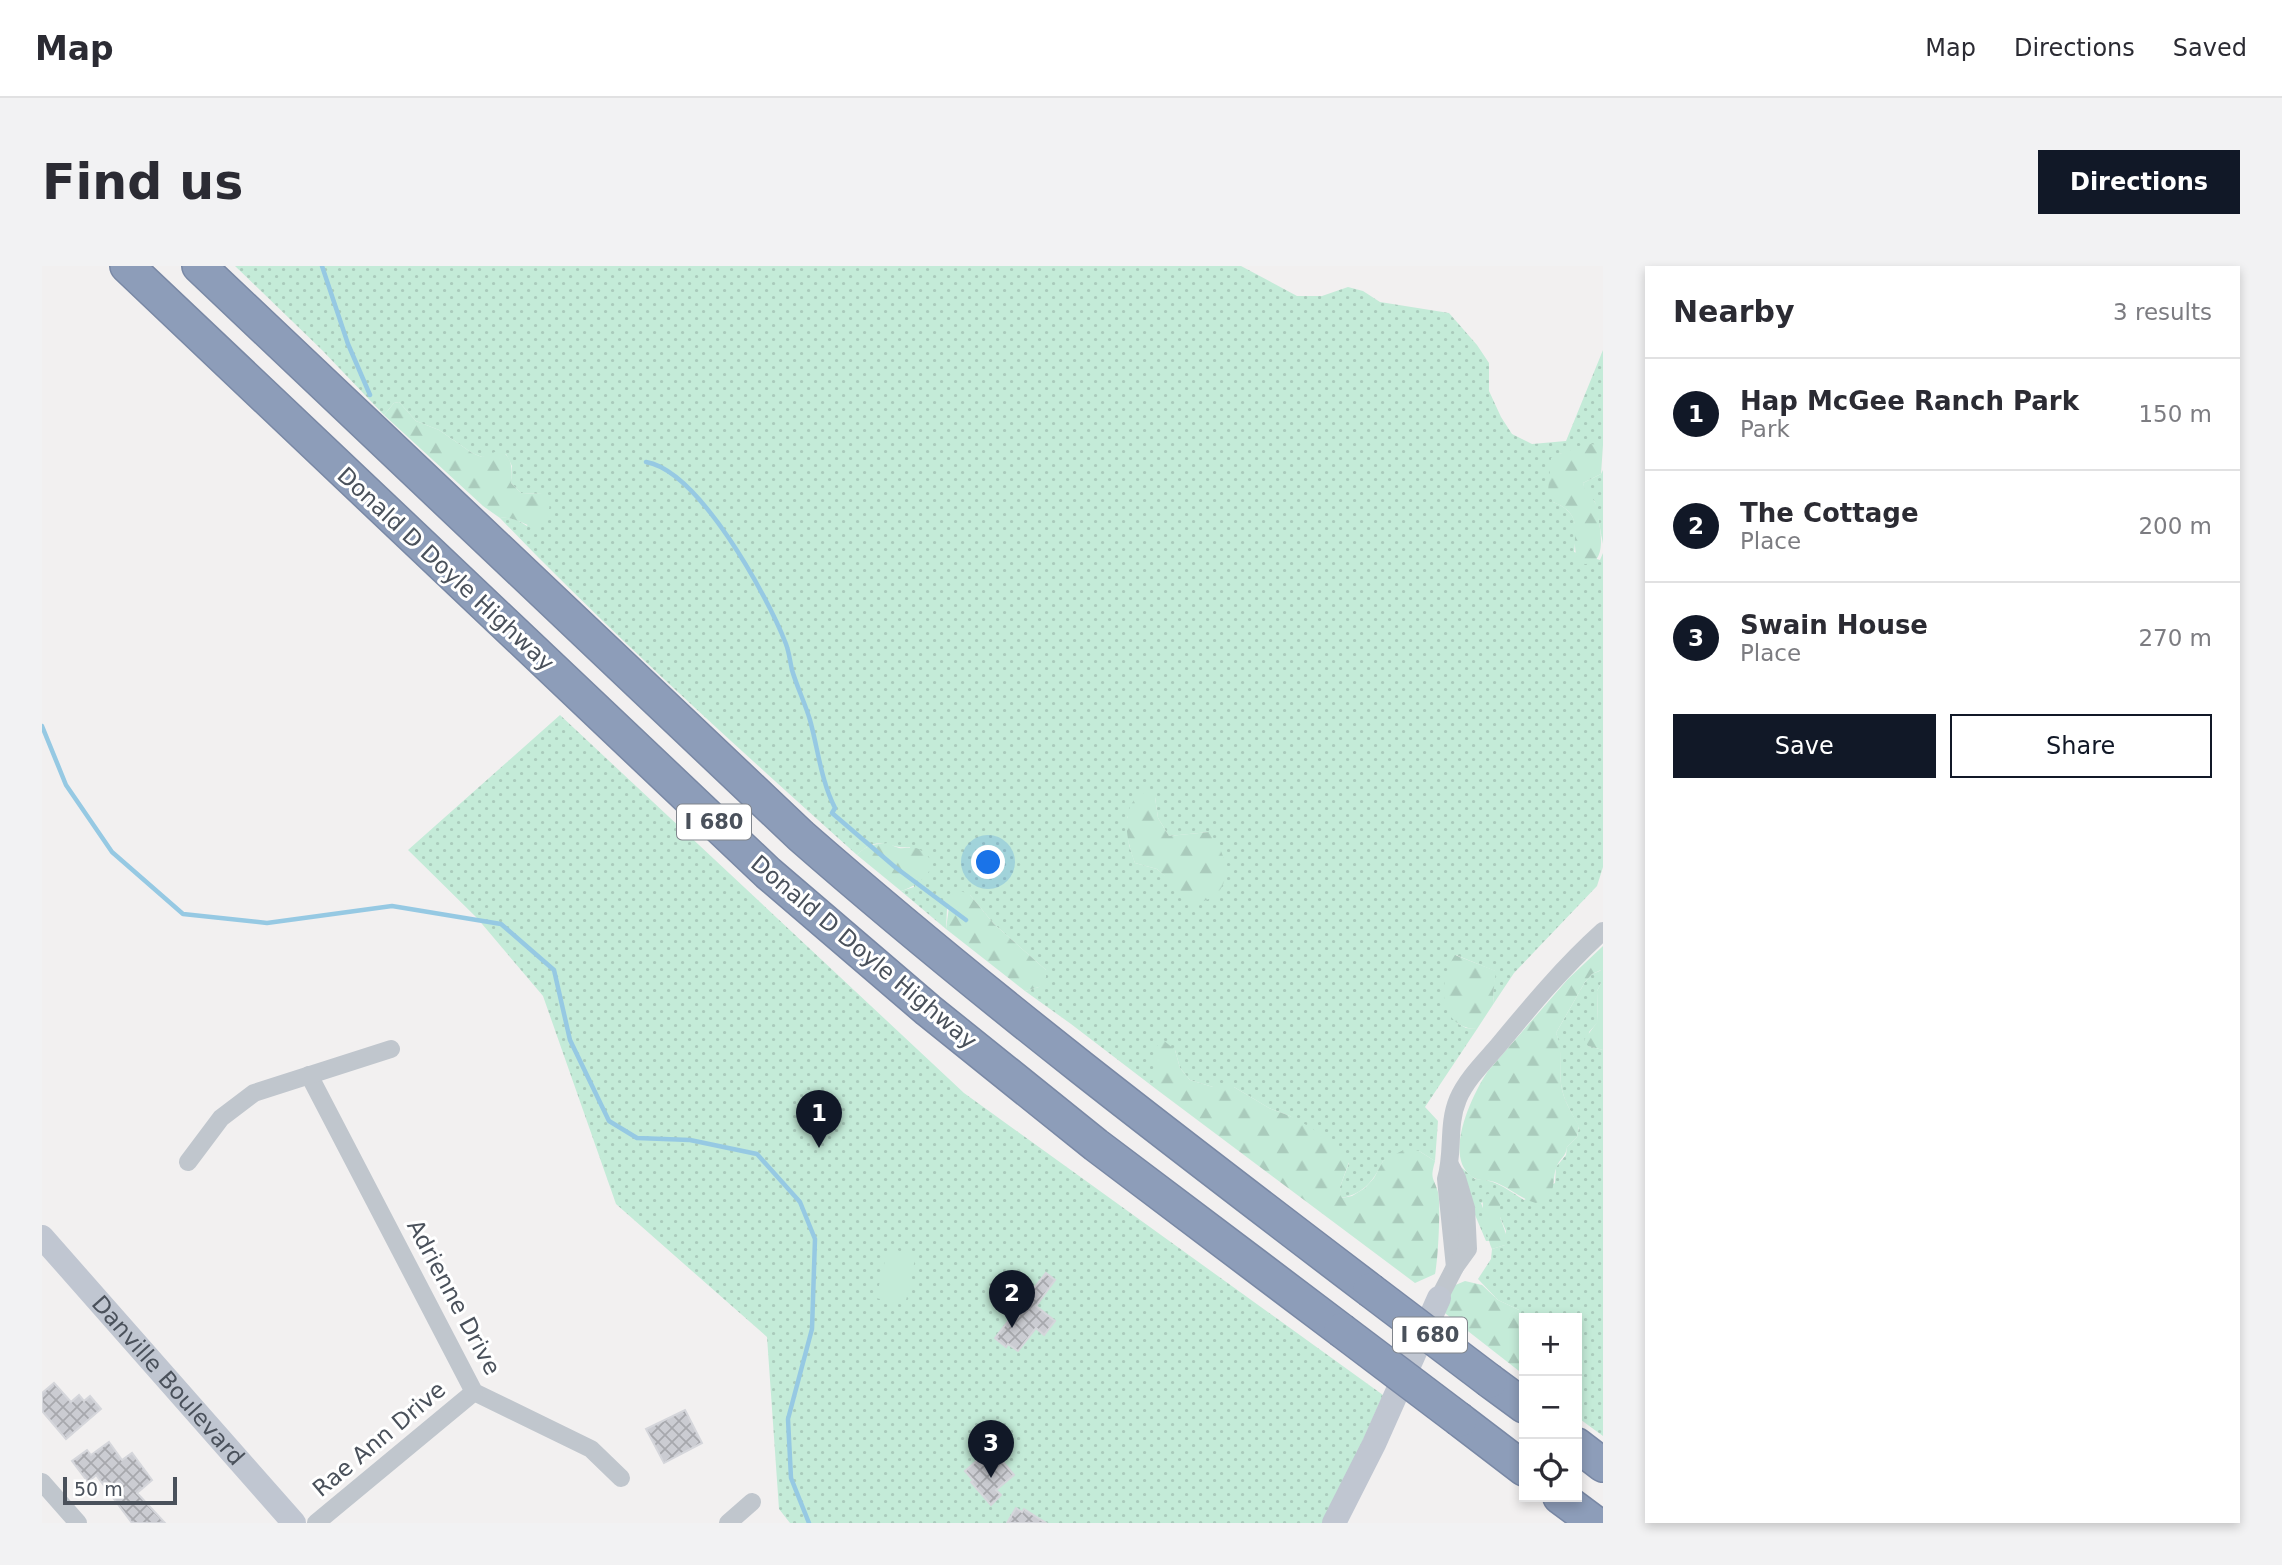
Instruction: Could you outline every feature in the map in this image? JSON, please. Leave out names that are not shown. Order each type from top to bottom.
[{"type":"highway","name":"Donald D Doyle Highway","points":[[127,266],[778,882],[928,1010],[1096,1146],[1519,1465]]},
{"type":"highway","name":"Donald D Doyle Highway","points":[[199,266],[829,861],[1040,1036],[1519,1402]]},
{"type":"highway","points":[[1582,1449],[1603,1465]]},
{"type":"highway","points":[[1567,1502],[1595,1523]]},
{"type":"main road","name":"Danville Boulevard","points":[[42,1237],[294,1523]]},
{"type":"main road","points":[[1334,1523],[1374,1444],[1439,1298]]},
{"type":"street","points":[[1439,1298],[1468,1249],[1466,1208],[1450,1165],[1452,1122],[1458,1099],[1471,1077],[1577,955],[1603,931]]},
{"type":"street","points":[[188,1162],[221,1118],[254,1093],[391,1049]]},
{"type":"street","name":"Adrienne Drive","points":[[309,1075],[474,1392],[591,1449],[621,1478]]},
{"type":"street","name":"Rae Ann Drive","points":[[316,1523],[474,1392]]},
{"type":"street","points":[[42,1482],[78,1523]]},
{"type":"street","points":[[729,1523],[752,1502]]},
{"type":"green space","points":[[235,266],[1241,266],[1297,296],[1322,296],[1348,287],[1363,291],[1380,302],[1449,313],[1489,363],[1489,391],[1501,417],[1512,434],[1532,444],[1566,441],[1603,350],[1603,445],[1559,454],[1553,502],[1572,516],[1576,528],[1574,552],[1600,560],[1603,553],[1603,867],[1597,886],[1514,973],[1494,1003],[1495,971],[1456,955],[1457,1023],[1466,1028],[1477,1029],[1425,1107],[1438,1121],[1435,1161],[1419,1151],[1383,1161],[1362,1190],[1341,1198],[1340,1187],[1349,1163],[1290,1116],[1269,1108],[1234,1087],[1213,1087],[1190,1080],[1180,1068],[1175,1050],[1156,1071],[1156,1089],[1025,991],[1039,987],[1046,970],[994,924],[970,895],[947,909],[946,929],[901,891],[914,887],[910,847],[871,845],[857,855],[630,647],[500,518],[514,519],[527,526],[542,494],[521,493],[511,483],[512,466],[506,454],[482,457],[472,453],[439,430],[416,421],[399,402],[394,403],[384,415],[322,350]],"holes":[[[1155,797],[1158,818],[1169,836],[1209,832],[1165,876],[1157,869],[1135,863],[1129,845],[1127,817]]]},
{"type":"green space","points":[[399,402],[416,421],[439,430],[472,453],[482,457],[500,450],[504,453],[511,464],[511,483],[521,493],[542,494],[550,501],[543,522],[536,528],[514,519],[500,518],[483,506],[384,415],[394,403]]},
{"type":"green space","points":[[1589,444],[1603,445],[1601,474],[1583,483],[1596,506],[1601,539],[1600,553],[1593,562],[1587,564],[1579,563],[1571,514],[1553,502],[1548,492],[1551,458]]},
{"type":"green space","points":[[1603,470],[1603,544],[1595,502],[1585,492],[1583,483],[1601,474]]},
{"type":"green space","points":[[560,715],[964,1093],[1383,1395],[1326,1523],[790,1523],[779,1509],[767,1337],[616,1204],[543,996],[477,918],[408,850]]},
{"type":"green space","points":[[1149,790],[1155,797],[1158,818],[1169,836],[1209,832],[1219,846],[1226,870],[1225,878],[1223,886],[1212,897],[1194,903],[1157,869],[1135,863],[1128,839],[1128,815],[1134,800]]},
{"type":"green space","points":[[888,843],[899,848],[919,849],[928,857],[930,869],[915,885],[901,891],[857,855],[871,846]]},
{"type":"green space","points":[[961,891],[970,895],[994,924],[1046,970],[1046,981],[1039,987],[1025,991],[946,929],[950,900]]},
{"type":"green space","points":[[1603,946],[1603,1050],[1588,1046],[1584,1040],[1598,1021],[1597,991],[1601,983],[1601,970],[1592,974],[1585,982],[1556,1033],[1561,1052],[1562,1090],[1579,1126],[1577,1137],[1567,1147],[1557,1166],[1551,1192],[1536,1203],[1497,1183],[1471,1176],[1463,1166],[1460,1154],[1463,1124],[1488,1071],[1568,979]]},
{"type":"green space","points":[[1455,955],[1496,971],[1494,1003],[1477,1029],[1464,1027],[1454,1021],[1448,1012],[1444,989],[1449,965]]},
{"type":"green space","points":[[1602,970],[1597,991],[1598,1022],[1589,1032],[1588,1046],[1603,1050],[1603,1436],[1582,1421],[1582,1313],[1519,1313],[1519,1338],[1518,1327],[1519,1310],[1498,1300],[1478,1279],[1491,1259],[1492,1249],[1505,1245],[1506,1231],[1500,1217],[1500,1196],[1481,1203],[1486,1216],[1489,1241],[1486,1241],[1462,1184],[1462,1168],[1475,1179],[1495,1183],[1524,1200],[1555,1183],[1556,1167],[1566,1155],[1567,1147],[1577,1137],[1579,1127],[1562,1090],[1556,1033],[1592,974]]},
{"type":"green space","points":[[1162,1039],[1175,1050],[1180,1068],[1190,1080],[1213,1087],[1234,1087],[1269,1108],[1312,1128],[1349,1162],[1340,1187],[1342,1198],[1352,1196],[1365,1188],[1383,1161],[1407,1148],[1419,1151],[1435,1161],[1432,1175],[1438,1192],[1439,1208],[1435,1274],[1415,1283],[1156,1089],[1155,1049]]},
{"type":"green space","points":[[1493,1193],[1500,1196],[1500,1217],[1508,1240],[1505,1245],[1492,1249],[1483,1207],[1484,1195]]},
{"type":"green space","points":[[888,1248],[916,1255],[905,1305],[876,1298]]},
{"type":"green space","points":[[1465,1281],[1482,1285],[1498,1300],[1519,1310],[1519,1371],[1441,1310],[1453,1286]]},
{"type":"building","points":[[1046,1273],[1055,1280],[1036,1306],[1055,1321],[1044,1335],[1036,1328],[1018,1351],[1008,1344],[1006,1347],[995,1338]]},
{"type":"building","points":[[54,1383],[71,1402],[79,1395],[84,1401],[90,1396],[101,1409],[66,1439],[42,1411],[42,1393]]},
{"type":"building","points":[[685,1410],[702,1443],[664,1463],[646,1429]]},
{"type":"building","points":[[109,1442],[122,1460],[132,1453],[152,1480],[137,1493],[165,1523],[132,1523],[96,1475],[88,1482],[72,1461],[87,1450],[91,1455]]},
{"type":"building","points":[[991,1448],[1014,1475],[996,1490],[1001,1495],[991,1505],[965,1471]]},
{"type":"building","points":[[1016,1508],[1022,1512],[1024,1509],[1046,1523],[1007,1523]]},
{"type":"waterway","points":[[322,266],[348,344],[370,395]]},
{"type":"waterway","points":[[646,462],[666,470],[688,487],[729,538],[764,596],[787,647],[792,670],[810,720],[826,787],[835,808],[832,813],[895,867],[966,920]]},
{"type":"waterway","points":[[42,726],[66,785],[112,852],[183,914],[267,923],[392,906],[501,924],[554,970],[570,1040],[609,1121],[637,1138],[690,1140],[757,1154],[800,1202],[815,1239],[812,1329],[788,1419],[791,1478],[809,1523]]},
{"type":"place","name":"Hap McGee Ranch Park","points":[[819,1148]]},
{"type":"place","name":"The Cottage","points":[[1012,1328]]},
{"type":"place","name":"Swain House","points":[[991,1478]]}]
